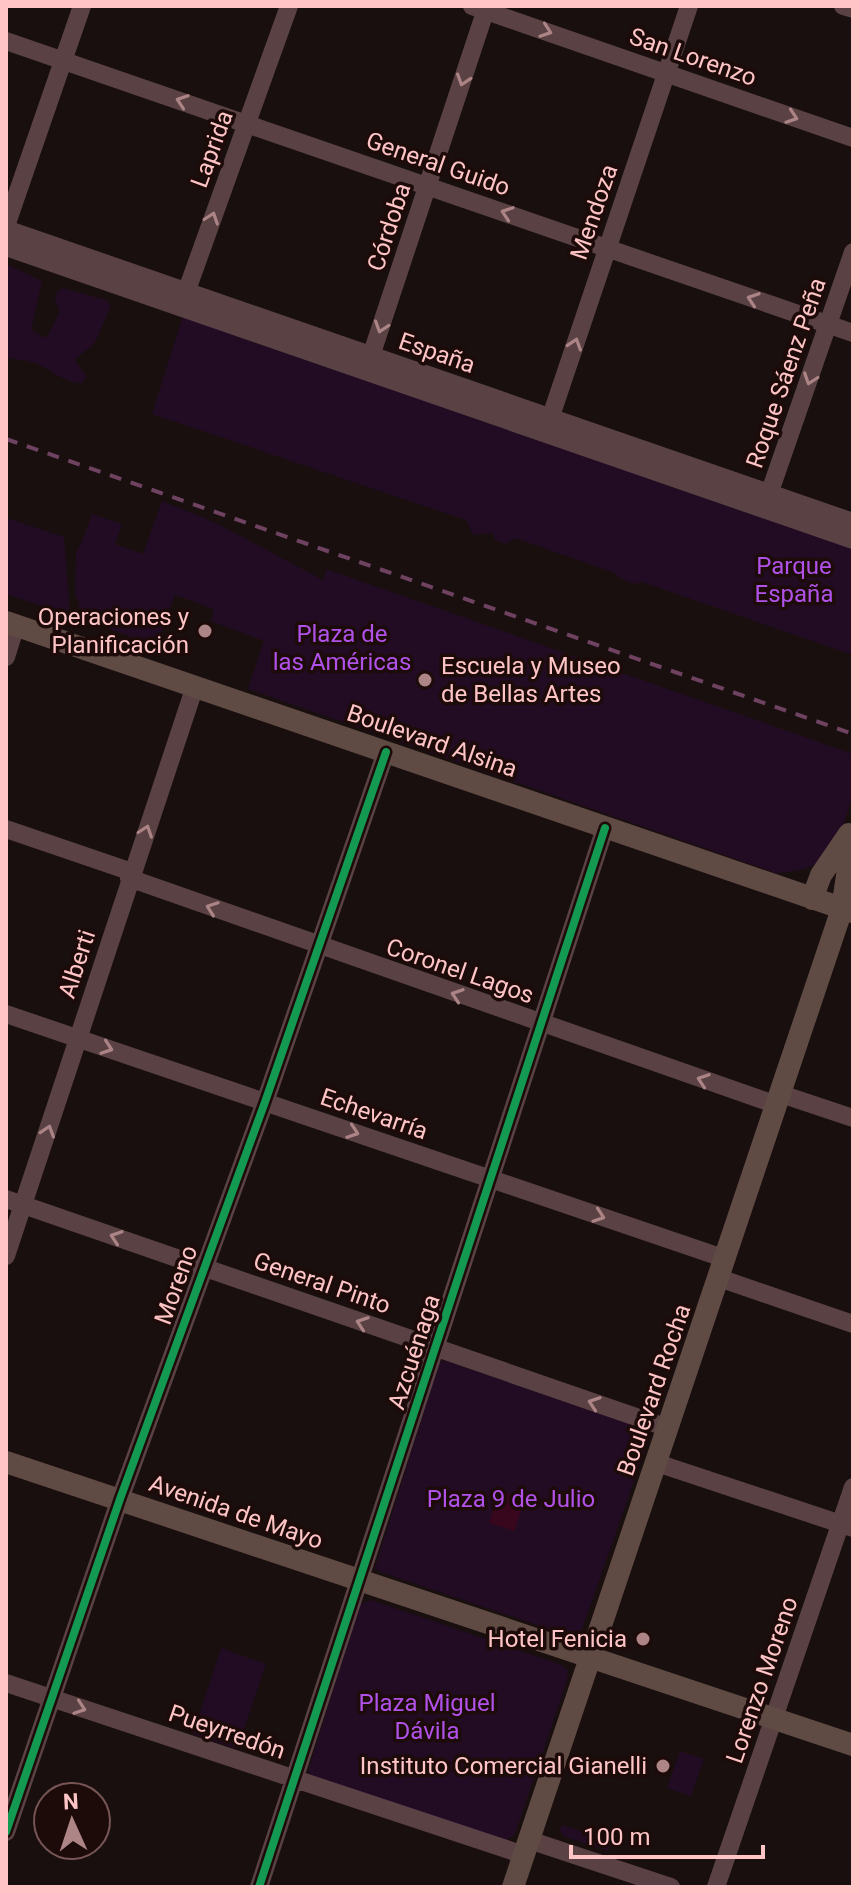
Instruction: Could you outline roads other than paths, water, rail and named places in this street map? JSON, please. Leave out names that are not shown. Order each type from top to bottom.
[{"type":"main road","name":"Boulevard Alsina","points":[[11,624],[847,911]]},
{"type":"main road","points":[[812,899],[821,875],[853,827]]},
{"type":"main road","name":"Boulevard Rocha","points":[[513,1887],[779,1100],[847,911],[853,835]]},
{"type":"main road","name":"Avenida de Mayo","points":[[6,1462],[853,1745]]},
{"type":"street","points":[[6,227],[82,6]]},
{"type":"street","name":"Laprida","points":[[184,300],[289,6]]},
{"type":"street","name":"Mendoza","points":[[548,426],[689,6]]},
{"type":"street","points":[[843,6],[853,9]]},
{"type":"street","name":"San Lorenzo","points":[[482,7],[853,138]]},
{"type":"street","name":"Córdoba","points":[[369,364],[428,186],[482,7]]},
{"type":"street","name":"General Guido","points":[[6,41],[853,333]]},
{"type":"street","name":"España","points":[[6,227],[184,300]]},
{"type":"street","name":"España","points":[[6,247],[184,300],[767,501],[853,522]]},
{"type":"street","name":"Roque Sáenz Peña","points":[[767,501],[853,252]]},
{"type":"street","name":"España","points":[[767,501],[853,540]]},
{"type":"street","points":[[6,657],[11,624]]},
{"type":"street","name":"Alberti","points":[[6,1256],[195,686]]},
{"type":"street","name":"Moreno","points":[[6,1832],[120,1499],[265,1102],[386,752]]},
{"type":"street","name":"Azcuénaga","points":[[259,1887],[605,828]]},
{"type":"street","name":"Coronel Lagos","points":[[6,829],[318,946],[542,1024],[779,1100],[853,1118]]},
{"type":"street","name":"Echevarría","points":[[6,1014],[492,1180],[722,1268],[853,1324]]},
{"type":"street","name":"General Pinto","points":[[6,1199],[668,1428]]},
{"type":"street","points":[[657,1463],[847,1526]]},
{"type":"street","name":"Lorenzo Moreno","points":[[716,1887],[847,1526],[853,1487]]},
{"type":"street","name":"Pueyrredón","points":[[6,1683],[294,1781],[671,1887]]},
{"type":"railway","points":[[6,439],[853,734]]},
{"type":"place","name":"Operaciones y Planificación","points":[[205,631]]},
{"type":"place","name":"Escuela y Museo de Bellas Artes","points":[[425,680]]},
{"type":"place","name":"Hotel Fenicia","points":[[643,1639]]},
{"type":"place","name":"Instituto Comercial Gianelli","points":[[663,1766]]},
{"type":"park label","name":"Parque España","points":[[794,580]]},
{"type":"park label","name":"Plaza de las Américas","points":[[342,648]]},
{"type":"park label","name":"Plaza 9 de Julio","points":[[511,1499]]},
{"type":"park label","name":"Plaza Miguel Dávila","points":[[427,1717]]}]
